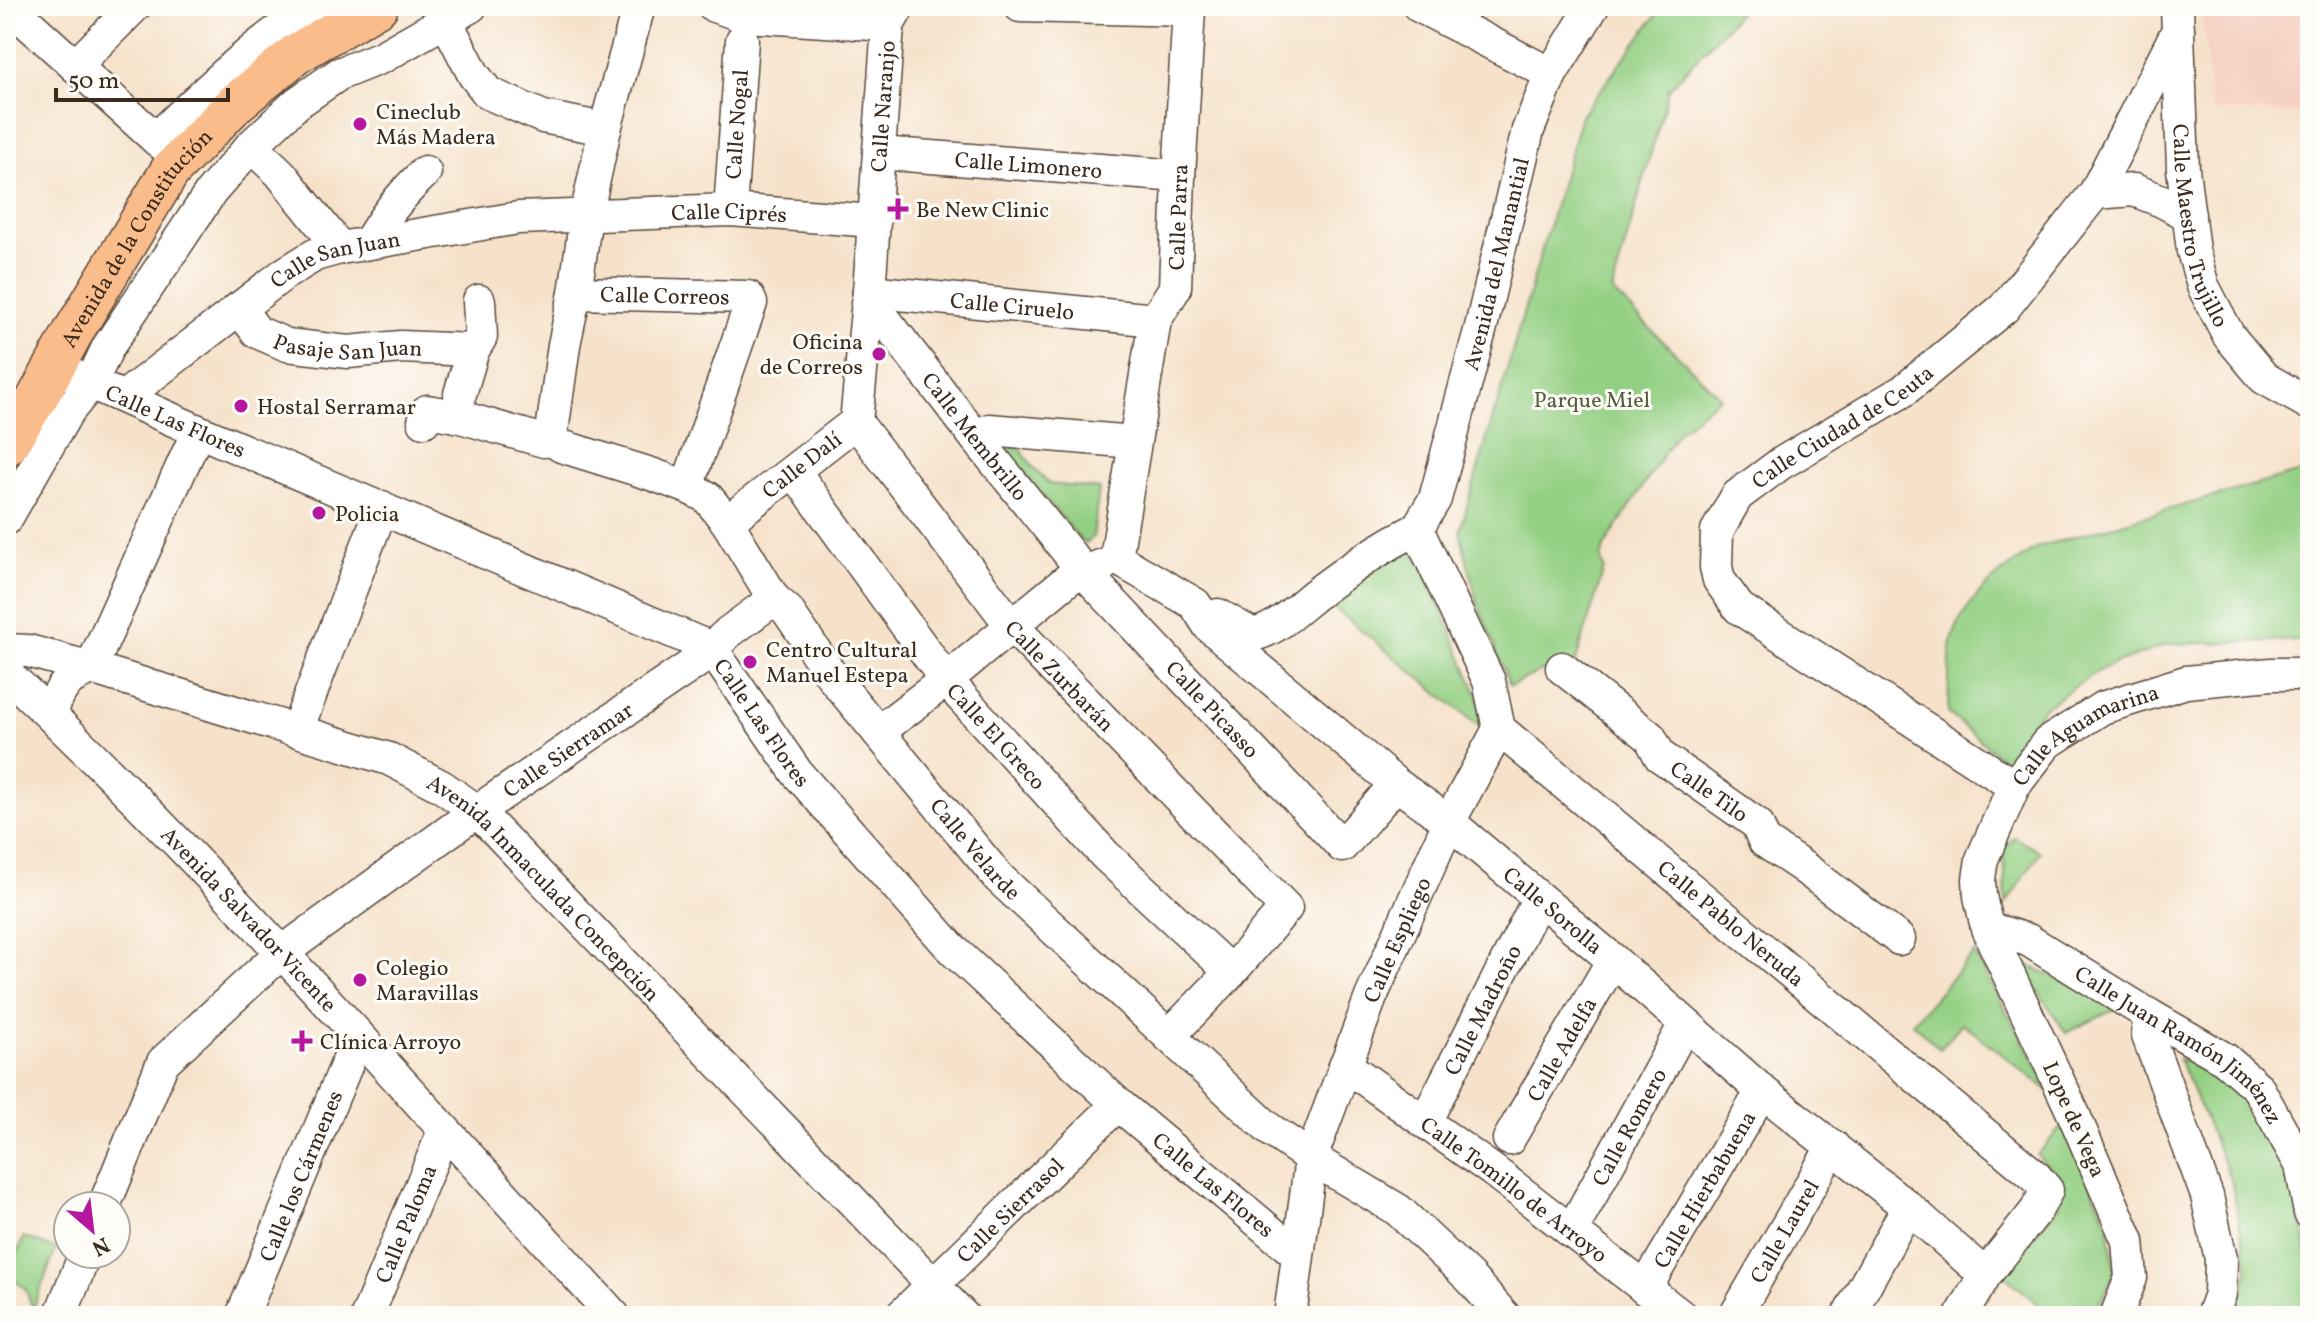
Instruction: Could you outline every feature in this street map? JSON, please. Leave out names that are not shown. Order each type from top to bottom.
[{"type":"main road","name":"Avenida de la Constitución","points":[[6,446],[170,171],[168,149],[236,103],[296,54],[378,6]]},
{"type":"street","points":[[9,6],[168,149],[233,65],[290,21],[315,6]]},
{"type":"street","points":[[75,66],[135,6]]},
{"type":"street","points":[[551,439],[586,216],[605,129],[639,6]]},
{"type":"street","points":[[714,6],[744,16],[894,16]]},
{"type":"street","points":[[1020,6],[1190,8]]},
{"type":"street","points":[[1419,6],[1461,15],[1551,74]]},
{"type":"street","name":"Avenida del Manantial","points":[[1417,529],[1435,499],[1481,327],[1528,130],[1551,74],[1593,6]]},
{"type":"street","name":"Calle Parra","points":[[1116,558],[1155,320],[1175,288],[1190,8]]},
{"type":"street","points":[[6,519],[66,414],[91,383],[108,347],[211,192],[251,146],[297,103],[339,74],[382,57],[459,14],[474,75],[488,93],[543,117],[605,129]]},
{"type":"street","name":"Calle Naranjo","points":[[868,297],[894,16]]},
{"type":"street","name":"Calle Ciudad de Ceuta","points":[[2014,786],[1739,608],[1719,580],[1716,567],[1717,531],[1737,496],[1780,464],[1903,391],[2004,308],[2095,193],[2177,18]]},
{"type":"street","name":"Calle Maestro Trujillo","points":[[2177,18],[2183,169],[2193,251],[2203,286],[2229,336],[2264,378],[2310,404]]},
{"type":"street","name":"Calle Nogal","points":[[730,210],[742,40]]},
{"type":"street","points":[[251,146],[354,246],[378,226],[425,172]]},
{"type":"street","name":"Calle Limonero","points":[[879,153],[1179,176]]},
{"type":"street","points":[[2095,193],[2134,190],[2189,215]]},
{"type":"street","name":"Calle Ciprés","points":[[586,216],[730,210],[874,221]]},
{"type":"street","name":"Calle San Juan","points":[[124,397],[284,274],[315,255],[518,218],[586,216]]},
{"type":"street","name":"Calle Correos","points":[[575,293],[748,297],[751,303],[687,487]]},
{"type":"street","name":"Calle Ciruelo","points":[[868,297],[1155,320]]},
{"type":"street","name":"Calle Dalí","points":[[727,522],[856,422],[868,297]]},
{"type":"street","name":"Calle Membrillo","points":[[868,297],[1084,572]]},
{"type":"street","points":[[459,405],[473,350],[481,337],[479,301]]},
{"type":"street","name":"Pasaje San Juan","points":[[239,308],[257,332],[287,345],[348,352],[401,347],[473,350]]},
{"type":"street","name":"Calle Las Flores","points":[[55,367],[198,431],[711,648],[797,773],[954,951],[1118,1104],[1297,1254]]},
{"type":"street","name":"Calle Velarde","points":[[424,421],[427,411],[459,405],[544,441],[551,439],[561,446],[687,487],[707,497],[727,522],[774,599],[787,610],[834,679],[999,878],[1269,1129],[1398,1210],[1470,1278],[1504,1316]]},
{"type":"street","name":"Calle Zurbarán","points":[[856,422],[1011,625],[1286,908],[1231,972]]},
{"type":"street","points":[[976,438],[989,430],[1135,442]]},
{"type":"street","points":[[51,715],[64,687],[72,678],[91,668],[198,431]]},
{"type":"street","name":"Calle El Greco","points":[[794,471],[946,680],[1105,855],[1231,972]]},
{"type":"street","points":[[297,730],[382,507]]},
{"type":"street","points":[[1195,604],[1253,635],[1267,632],[1388,543],[1417,529],[1489,681],[1499,729]]},
{"type":"street","points":[[878,732],[1071,577],[1116,558]]},
{"type":"street","name":"Calle Sorolla","points":[[1116,558],[1195,604],[1209,626],[1396,784],[1449,822],[1762,1091],[1908,1207],[1985,1275]]},
{"type":"street","name":"Calle Picasso","points":[[1084,572],[1342,846],[1396,784]]},
{"type":"street","name":"Calle Sierramar","points":[[111,1190],[163,1062],[281,953],[477,811],[698,661],[774,599]]},
{"type":"street","name":"Avenida Inmaculada Concepción","points":[[7,670],[28,651],[389,759],[441,786],[477,811],[963,1316]]},
{"type":"street","name":"Calle Tilo","points":[[1562,668],[1650,737],[1660,756],[1757,824],[1764,841],[1899,939]]},
{"type":"street","name":"Avenida Salvador Vicente","points":[[7,670],[281,953],[614,1316]]},
{"type":"street","name":"Calle Aguamarina","points":[[1987,928],[1980,896],[1982,859],[2014,786],[2047,743],[2102,708],[2186,682],[2271,674],[2310,674]]},
{"type":"street","name":"Calle Espliego","points":[[1290,1316],[1311,1158],[1371,997],[1449,822],[1499,729]]},
{"type":"street","name":"Calle Pablo Neruda","points":[[1499,729],[2036,1177],[2047,1190],[2036,1211],[1985,1275]]},
{"type":"street","name":"Calle Madroño","points":[[1425,1122],[1539,898]]},
{"type":"street","name":"Calle Juan Ramón Jiménez","points":[[1987,928],[2028,940],[2225,1059],[2258,1088],[2301,1165],[2310,1213]]},
{"type":"street","name":"Lope de Vega","points":[[1987,928],[2074,1115],[2128,1241],[2131,1278],[2116,1316]]},
{"type":"street","name":"Calle Adelfa","points":[[1509,1139],[1613,960]]},
{"type":"street","points":[[1169,1036],[1231,972]]},
{"type":"street","points":[[2149,1015],[2148,1036],[2207,1196],[2221,1259],[2220,1294],[2212,1316]]},
{"type":"street","name":"Calle Romero","points":[[1571,1232],[1685,1024]]},
{"type":"street","name":"Calle los Cármenes","points":[[242,1316],[358,1037]]},
{"type":"street","name":"Calle Tomillo de Arroyo","points":[[1345,1065],[1492,1170],[1681,1316]]},
{"type":"street","name":"Calle Hierbabuena","points":[[1645,1289],[1762,1091]]},
{"type":"street","name":"Calle Sierrasol","points":[[901,1316],[1118,1104]]},
{"type":"street","name":"Calle Paloma","points":[[367,1316],[444,1131]]},
{"type":"street","name":"Calle Laurel","points":[[1735,1316],[1833,1146]]},
{"type":"street","points":[[1848,1316],[1908,1207]]},
{"type":"street","points":[[60,1316],[79,1270]]},
{"type":"street","points":[[1961,1316],[1985,1275]]},
{"type":"shaded area","points":[[2201,6],[2310,6],[2310,113],[2212,110]]},
{"type":"green space","name":"Parque Miel","points":[[1663,6],[1745,6],[1669,89],[1612,291],[1720,397],[1677,433],[1604,547],[1601,559],[1604,569],[1575,664],[1553,672],[1541,671],[1510,686],[1477,601],[1460,531],[1581,116]]},
{"type":"green space","points":[[1006,445],[1020,448],[1049,484],[1099,489],[1093,537],[1086,543],[1081,540],[1011,458]]},
{"type":"green space","points":[[2310,469],[2310,640],[2169,644],[2103,668],[2043,708],[2008,764],[1948,713],[1950,653],[1959,622],[1987,585],[2038,547]]},
{"type":"green space","points":[[1408,548],[1422,563],[1478,696],[1481,728],[1327,602]]},
{"type":"green space","points":[[2014,837],[2040,852],[2006,904],[2004,850]]},
{"type":"green space","points":[[1974,953],[2051,1093],[1962,1023],[1940,1049],[1912,1023]]},
{"type":"green space","points":[[2017,960],[2120,1007],[2066,1033]]},
{"type":"green space","points":[[2179,1059],[2216,1070],[2251,1095],[2290,1167],[2309,1261],[2305,1316],[2236,1316],[2248,1268],[2231,1179]]},
{"type":"green space","points":[[2063,1125],[2108,1223],[2115,1273],[2093,1316],[2052,1316],[2002,1273],[2060,1205],[2062,1180],[2037,1155]]},
{"type":"green space","points":[[24,1237],[52,1248],[52,1259],[33,1309],[25,1288],[8,1276]]},
{"type":"place","name":"Cineclub Más Madera","points":[[360,124]]},
{"type":"place","name":"Be New Clinic","points":[[898,209]]},
{"type":"place","name":"Oficina de Correos","points":[[879,354]]},
{"type":"place","name":"Hostal Serramar","points":[[241,406]]},
{"type":"place","name":"Policia","points":[[319,513]]},
{"type":"place","name":"Centro Cultural Manuel Estepa","points":[[750,662]]},
{"type":"place","name":"Colegio Maravillas","points":[[360,980]]},
{"type":"place","name":"Clínica Arroyo","points":[[302,1041]]}]
